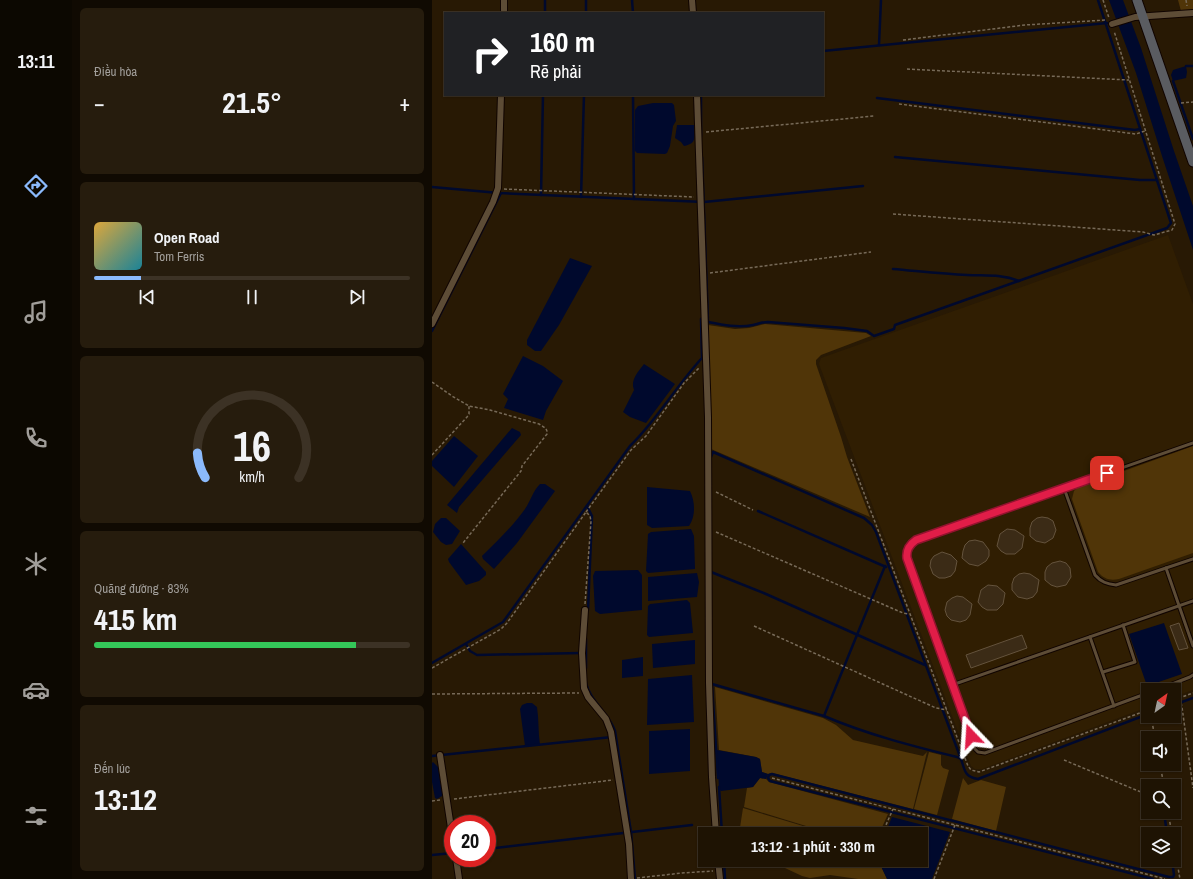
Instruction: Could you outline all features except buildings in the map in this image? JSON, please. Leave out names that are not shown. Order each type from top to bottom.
[{"type":"street","points":[[504,0],[504,12]]},
{"type":"street","points":[[692,0],[693,12]]},
{"type":"street","points":[[1136,0],[1139,16],[1173,104],[1193,162]]},
{"type":"street","points":[[1112,24],[1139,16],[1193,13]]},
{"type":"street","points":[[432,324],[493,202],[498,188],[501,96]]},
{"type":"street","points":[[697,96],[708,417],[709,683],[712,777],[716,827]]},
{"type":"street","points":[[585,610],[582,669],[585,693],[609,725],[611,732],[628,844],[631,879]]},
{"type":"street","points":[[440,755],[449,815]]},
{"type":"street","points":[[457,867],[459,879]]},
{"type":"street","points":[[719,867],[720,879]]},
{"type":"lane","points":[[1141,696],[982,754],[978,752],[975,749],[906,554],[909,547],[916,540],[1193,443]]},
{"type":"lane","points":[[1064,488],[1095,574],[1100,580],[1116,585],[1193,559]]},
{"type":"lane","points":[[1166,568],[1193,646]]},
{"type":"lane","points":[[952,685],[1193,601]]},
{"type":"lane","points":[[1103,672],[1135,662],[1123,625]]},
{"type":"lane","points":[[1090,637],[1114,706]]},
{"type":"lane","points":[[1176,683],[1190,678],[1193,675]]},
{"type":"path","points":[[903,40],[1025,25],[1110,19],[1103,0]]},
{"type":"path","points":[[893,214],[1143,232],[1154,235],[1172,230],[1175,224],[1112,24]]},
{"type":"path","points":[[907,69],[1129,80]]},
{"type":"path","points":[[1173,104],[1193,102]]},
{"type":"path","points":[[899,104],[1136,134],[1145,131]]},
{"type":"path","points":[[698,133],[874,116]]},
{"type":"path","points":[[498,188],[700,197]]},
{"type":"path","points":[[702,274],[871,252]]},
{"type":"path","points":[[432,668],[501,629],[507,623],[631,450],[646,436],[684,383],[705,363]]},
{"type":"path","points":[[432,382],[469,406],[507,414],[540,424],[547,431],[547,434],[522,466],[521,471],[463,543]]},
{"type":"path","points":[[432,455],[467,417],[469,414],[469,406]]},
{"type":"path","points":[[851,458],[968,766],[971,770],[979,772],[1141,713]]},
{"type":"path","points":[[708,489],[753,510]]},
{"type":"path","points":[[585,610],[591,521],[590,516],[586,512]]},
{"type":"path","points":[[709,530],[903,613],[910,614]]},
{"type":"path","points":[[754,626],[936,708],[947,710]]},
{"type":"path","points":[[432,694],[585,693]]},
{"type":"path","points":[[1181,698],[1193,693]]},
{"type":"path","points":[[1181,702],[1193,788]]},
{"type":"path","points":[[1064,760],[1141,792]]},
{"type":"path","points":[[772,778],[1165,879]]},
{"type":"path","points":[[432,801],[619,780]]},
{"type":"path","points":[[885,827],[893,809]]},
{"type":"path","points":[[934,879],[955,825]]},
{"type":"path","points":[[1178,867],[1180,879]]},
{"type":"path","points":[[631,879],[682,873],[719,871]]},
{"type":"shaded area","points":[[1178,0],[1193,0],[1193,10],[1181,11]]},
{"type":"shaded area","points":[[1168,235],[1193,304],[1193,690],[1181,694],[1181,683],[1141,683],[1141,710],[982,769],[975,769],[971,766],[819,364],[821,358]]},
{"type":"shaded area","points":[[765,324],[866,333],[871,336],[821,355],[816,360],[816,364],[847,457],[870,517],[711,449],[708,325],[735,329],[749,328]]},
{"type":"shaded area","points":[[1193,446],[1193,553],[1119,579],[1107,579],[1098,572],[1072,499],[1074,491],[1077,488]]},
{"type":"shaded area","points":[[715,687],[823,718],[836,725],[853,740],[923,756],[927,752],[913,809],[772,773],[768,774],[762,772],[760,759],[756,757],[719,750]]},
{"type":"shaded area","points":[[929,752],[941,755],[941,765],[943,768],[949,770],[937,815],[914,809]]},
{"type":"shaded area","points":[[760,778],[766,779],[769,782],[888,814],[882,827],[809,827],[744,807],[747,788],[753,787]]},
{"type":"shaded area","points":[[963,778],[968,785],[981,780],[1006,787],[996,831],[952,819]]},
{"type":"shaded area","points":[[743,808],[807,827],[740,827]]},
{"type":"shaded area","points":[[783,867],[881,867],[887,879],[858,879],[830,875],[810,878]]},
{"type":"water","points":[[1109,0],[1123,0],[1141,48],[1193,206],[1193,250],[1136,73]]},
{"type":"water","points":[[1186,66],[1186,78],[1173,81],[1171,75],[1173,70]]},
{"type":"water","points":[[653,103],[672,103],[674,105],[676,121],[673,126],[670,146],[665,154],[637,153],[635,151],[635,110],[638,106]]},
{"type":"water","points":[[677,125],[694,125],[695,136],[693,141],[688,145],[684,146],[675,138]]},
{"type":"water","points":[[570,258],[592,266],[559,325],[541,351],[535,351],[527,345],[527,340]]},
{"type":"water","points":[[523,356],[543,366],[563,381],[546,411],[543,420],[504,408],[508,399],[503,394]]},
{"type":"water","points":[[644,364],[675,384],[646,423],[630,417],[623,412],[634,390],[634,379]]},
{"type":"water","points":[[512,428],[520,432],[521,435],[459,507],[457,513],[447,505]]},
{"type":"water","points":[[454,436],[478,456],[454,487],[432,466],[432,461]]},
{"type":"water","points":[[540,484],[545,484],[555,491],[517,543],[494,569],[483,559],[482,556],[505,533],[520,515]]},
{"type":"water","points":[[647,487],[690,491],[693,499],[694,513],[689,526],[652,528],[647,525]]},
{"type":"water","points":[[441,518],[446,518],[460,531],[452,544],[446,545],[441,542],[433,532],[435,524]]},
{"type":"water","points":[[691,529],[694,536],[695,569],[648,573],[646,571],[648,534],[651,532]]},
{"type":"water","points":[[461,544],[486,572],[486,575],[479,581],[466,585],[448,559]]},
{"type":"water","points":[[638,570],[642,575],[642,610],[600,614],[595,611],[593,576],[595,571]]},
{"type":"water","points":[[697,573],[699,582],[697,597],[648,601],[648,577]]},
{"type":"water","points":[[687,600],[690,603],[693,633],[649,637],[647,635],[648,606],[650,604]]},
{"type":"water","points":[[1164,623],[1182,674],[1156,683],[1146,683],[1129,634]]},
{"type":"water","points":[[695,640],[695,664],[653,668],[652,644]]},
{"type":"water","points":[[643,657],[643,676],[622,678],[622,660]]},
{"type":"water","points":[[692,675],[694,722],[647,725],[648,679]]},
{"type":"water","points":[[532,703],[537,707],[540,745],[525,746],[520,709],[522,705]]},
{"type":"water","points":[[690,729],[690,771],[649,774],[649,731]]},
{"type":"water","points":[[717,750],[760,759],[762,772],[768,774],[766,779],[760,778],[753,787],[721,791],[719,789]]},
{"type":"water","points":[[433,762],[438,767],[442,792],[442,796],[437,799],[435,798],[432,782]]},
{"type":"water","points":[[892,817],[950,832],[932,879],[887,879],[881,867],[928,867],[928,827],[888,827]]},
{"type":"waterway","points":[[545,0],[545,12]]},
{"type":"waterway","points":[[586,0],[586,12]]},
{"type":"waterway","points":[[632,0],[633,12]]},
{"type":"waterway","points":[[879,45],[881,0]]},
{"type":"waterway","points":[[702,157],[708,322],[725,325],[747,326],[768,322],[867,331],[874,336],[894,329],[895,325],[1167,228],[1171,223],[1098,0]]},
{"type":"waterway","points":[[824,51],[1107,23]]},
{"type":"waterway","points":[[1186,66],[1193,66]]},
{"type":"waterway","points":[[1173,81],[1193,139]]},
{"type":"waterway","points":[[541,195],[543,96]]},
{"type":"waterway","points":[[581,197],[584,96]]},
{"type":"waterway","points":[[633,96],[634,199]]},
{"type":"waterway","points":[[701,96],[701,136]]},
{"type":"waterway","points":[[877,98],[1135,130],[1140,129]]},
{"type":"waterway","points":[[895,157],[1140,180],[1157,180]]},
{"type":"waterway","points":[[432,187],[499,193],[704,202],[863,186]]},
{"type":"waterway","points":[[432,331],[501,193]]},
{"type":"waterway","points":[[893,269],[948,274],[1000,276],[1019,281]]},
{"type":"waterway","points":[[432,663],[503,622],[630,446],[640,436],[702,358],[701,319]]},
{"type":"waterway","points":[[711,457],[713,452],[864,518],[872,525],[876,532],[961,759]]},
{"type":"waterway","points":[[587,506],[592,516],[588,610]]},
{"type":"waterway","points":[[758,511],[886,567]]},
{"type":"waterway","points":[[824,716],[885,566]]},
{"type":"waterway","points":[[711,572],[766,594],[925,665]]},
{"type":"waterway","points":[[586,639],[586,668]]},
{"type":"waterway","points":[[466,644],[470,651],[477,655],[581,653]]},
{"type":"waterway","points":[[586,683],[591,696],[608,718],[615,731],[631,832],[635,879]]},
{"type":"waterway","points":[[712,684],[824,716],[889,739],[957,757],[961,759],[964,770],[968,775],[978,779],[1141,717]]},
{"type":"waterway","points":[[712,686],[718,778]]},
{"type":"waterway","points":[[1181,702],[1193,698]]},
{"type":"waterway","points":[[432,756],[612,737]]},
{"type":"waterway","points":[[1153,879],[770,781],[768,778],[769,775],[772,774],[1169,877],[1173,877],[1174,875],[1173,867]]},
{"type":"waterway","points":[[719,787],[722,827]]},
{"type":"waterway","points":[[1165,819],[1166,827]]},
{"type":"waterway","points":[[496,848],[692,825]]},
{"type":"waterway","points":[[432,855],[444,854]]},
{"type":"waterway","points":[[724,867],[725,879]]},
{"type":"route","points":[[971,736],[907,558],[906,554],[909,547],[916,540],[1107,473]]}]
